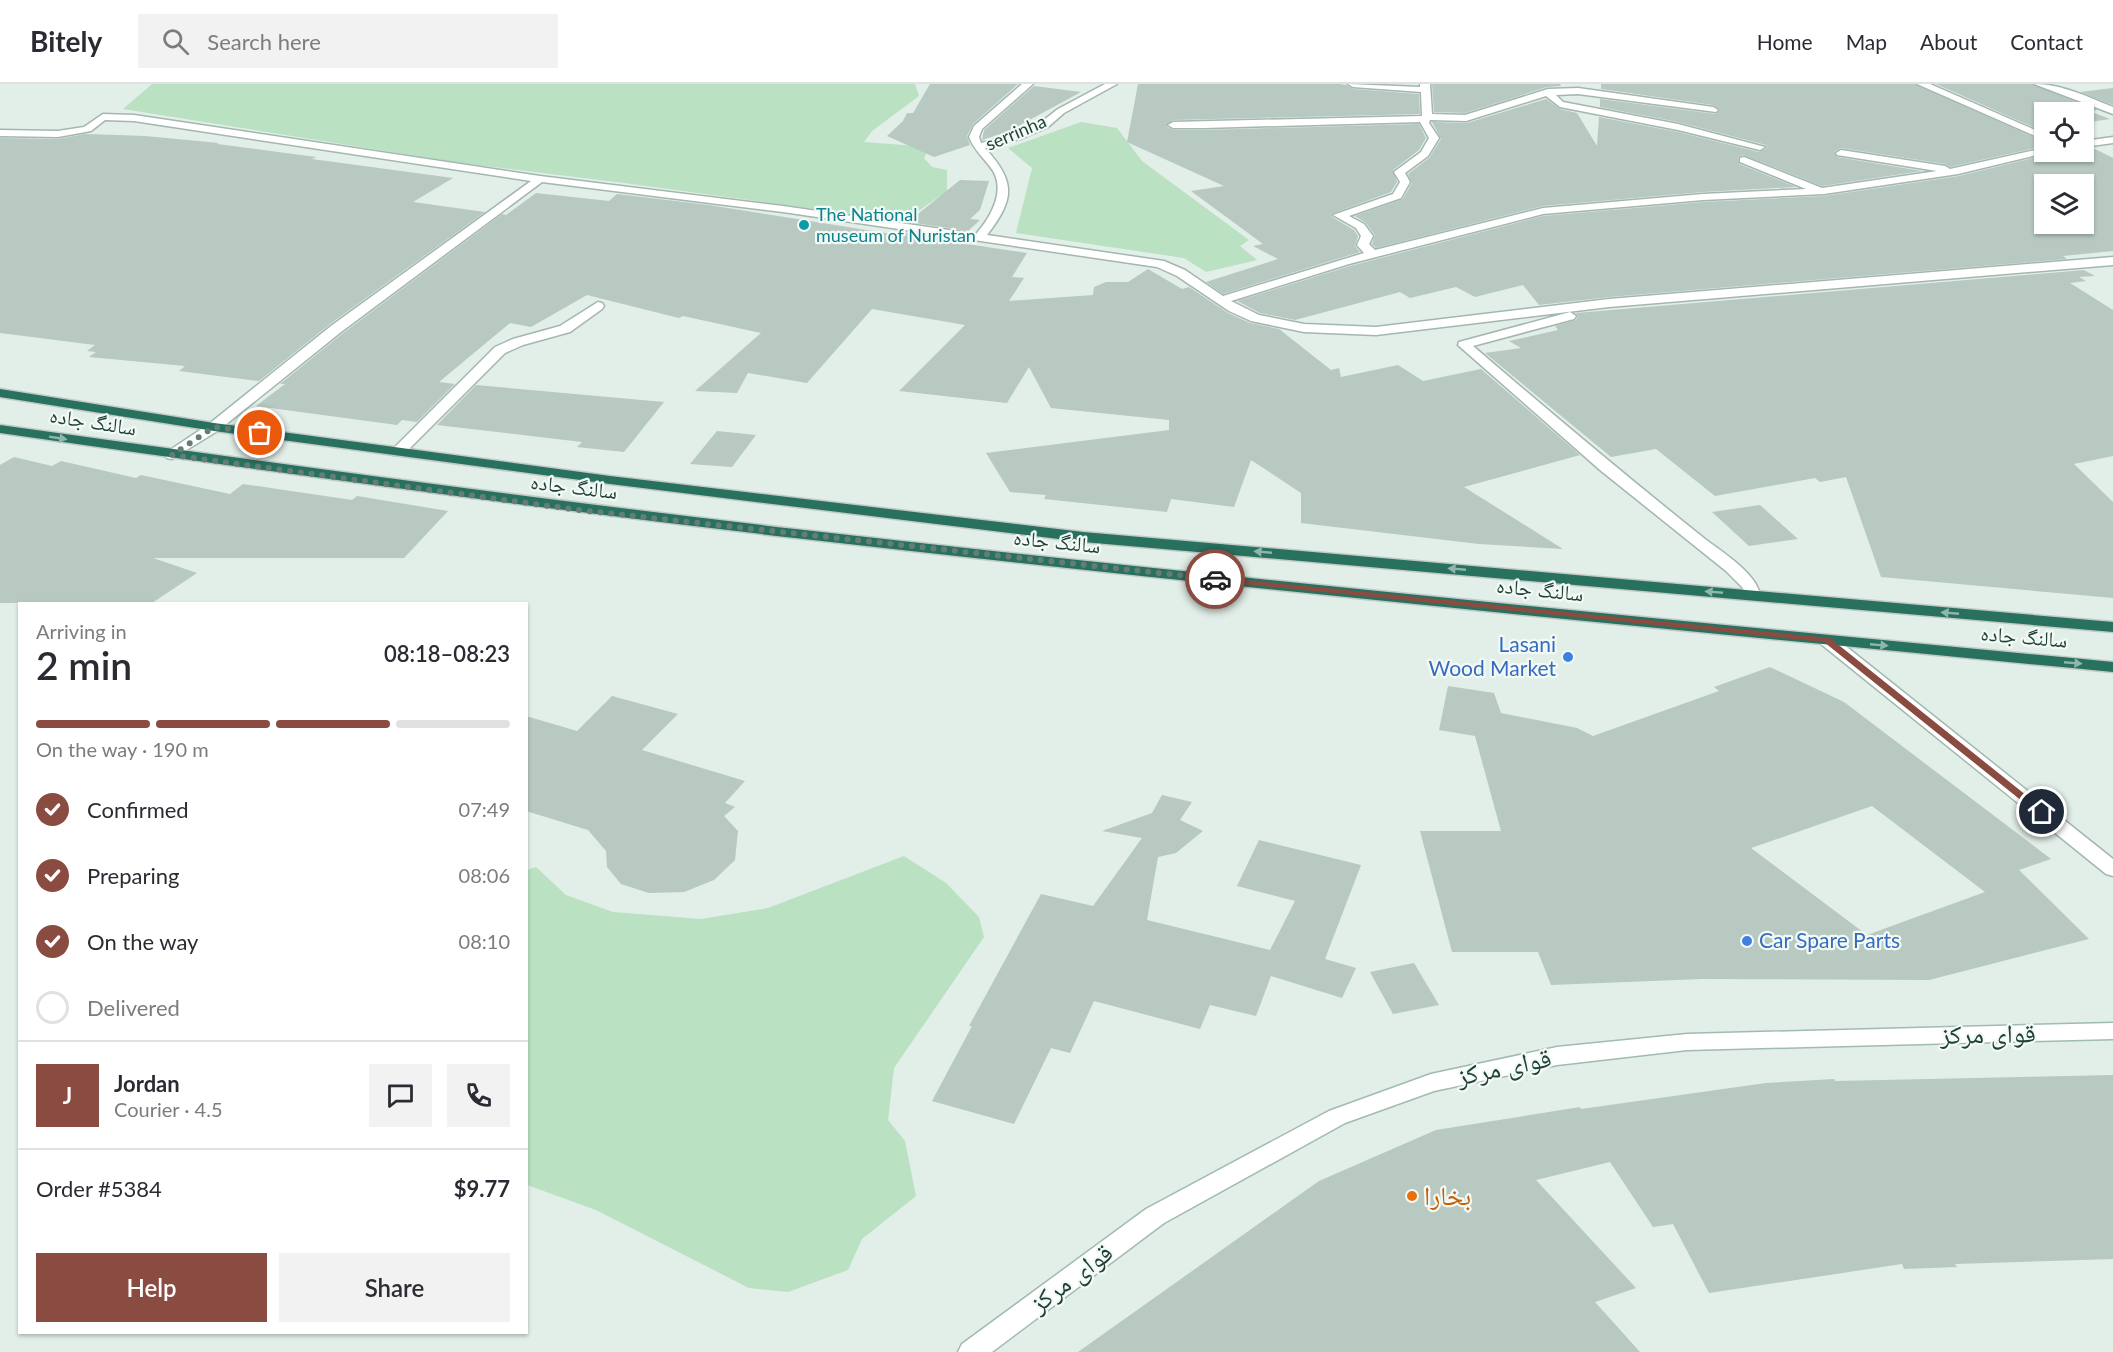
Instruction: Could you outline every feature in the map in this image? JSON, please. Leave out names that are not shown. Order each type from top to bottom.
[{"type":"highway","name":"سالنگ جاده","points":[[0,393],[214,427],[398,452],[609,480],[1083,537],[2113,627]]},
{"type":"highway","name":"سالنگ جاده","points":[[0,429],[172,455],[579,510],[1088,567],[2113,667]]},
{"type":"street","points":[[978,147],[974,137],[978,128],[1028,84]]},
{"type":"street","name":"serrinha","points":[[978,239],[993,223],[1002,196],[1002,177],[978,147],[1016,137],[1044,125],[1061,111],[1112,84]]},
{"type":"street","points":[[1353,84],[1425,87],[1426,118],[1424,123],[1434,138],[1431,149],[1418,161],[1399,172],[1405,182],[1397,196],[1339,215],[1360,226],[1367,236],[1363,245],[1373,254]]},
{"type":"street","points":[[1922,84],[2034,134]]},
{"type":"street","points":[[2039,84],[2075,89],[2113,111]]},
{"type":"street","points":[[1173,125],[1247,126],[1355,119],[1466,118],[1548,92],[1578,90],[1713,110]]},
{"type":"street","points":[[1548,92],[1560,104],[1678,127],[1760,147]]},
{"type":"street","points":[[0,133],[58,134],[87,129],[103,117],[134,118],[540,179],[783,209],[1160,264],[1181,273],[1255,318],[1304,328],[1376,331],[1609,303],[2113,261]]},
{"type":"street","points":[[2094,143],[2113,140]]},
{"type":"street","points":[[1841,153],[1958,171]]},
{"type":"street","points":[[1222,300],[1373,254],[1543,211],[1703,196],[1824,191],[1958,171],[2034,153]]},
{"type":"street","points":[[1744,160],[1824,191]]},
{"type":"street","points":[[172,455],[214,427],[336,329],[540,179]]},
{"type":"street","points":[[1609,303],[1593,310],[1464,345],[1605,467],[1732,568],[1751,587],[1752,596]]},
{"type":"street","points":[[398,452],[500,350],[518,342],[565,329],[598,306]]},
{"type":"street","points":[[1827,640],[2113,869]]},
{"type":"street","name":"قوای مرکز","points":[[971,1352],[1155,1216],[1337,1117],[1431,1083],[1557,1056],[1687,1042],[2113,1031]]},
{"type":"green space","points":[[152,84],[915,84],[919,96],[872,131],[864,142],[930,147],[924,158],[932,167],[947,170],[947,191],[904,221],[461,163],[123,109]]},
{"type":"green space","points":[[1081,122],[1117,128],[1142,161],[1249,240],[1240,246],[1257,260],[1206,272],[1184,258],[1016,233],[1032,168],[1008,148]]},
{"type":"green space","points":[[904,856],[946,883],[979,917],[984,937],[894,1068],[888,1120],[905,1141],[916,1196],[862,1239],[848,1270],[788,1292],[749,1288],[596,1210],[528,1185],[528,870],[536,867],[566,895],[613,912],[701,919],[768,908]]},
{"type":"building","points":[[930,84],[1018,84],[973,124],[967,136],[970,145],[934,157],[887,136],[903,121],[907,113],[913,113]]},
{"type":"building","points":[[1138,84],[1339,84],[1353,89],[1419,94],[1420,114],[1173,120],[1166,126],[1173,130],[1204,130],[1419,124],[1426,138],[1419,150],[1393,170],[1397,182],[1391,192],[1331,214],[1332,217],[1354,230],[1358,236],[1355,246],[1360,252],[1223,294],[1206,282],[1278,259],[1253,246],[1263,244],[1191,191],[1224,186],[1127,142]]},
{"type":"building","points":[[1432,84],[1560,84],[1561,86],[1547,87],[1465,113],[1434,112]]},
{"type":"building","points":[[1601,84],[1915,84],[2034,138],[2034,148],[1950,167],[1945,164],[1841,148],[1834,152],[1837,157],[1922,171],[1822,186],[1743,155],[1738,157],[1739,164],[1796,187],[1703,192],[1543,206],[1376,248],[1372,244],[1375,235],[1366,223],[1355,216],[1403,199],[1412,183],[1408,174],[1429,158],[1441,139],[1432,122],[1467,123],[1546,99],[1560,109],[1577,113],[1597,146],[1599,117],[1678,132],[1759,152],[1767,148],[1766,145],[1678,122],[1600,107],[1600,99],[1716,114],[1720,110],[1713,105],[1601,89]]},
{"type":"building","points":[[1936,84],[2032,84],[2077,102],[2034,102],[2034,128]]},
{"type":"building","points":[[1034,86],[1081,92],[1007,132],[982,140],[984,130]]},
{"type":"building","points":[[2113,88],[2113,105],[2080,92]]},
{"type":"building","points":[[2094,113],[2110,119],[2094,121]]},
{"type":"building","points":[[85,134],[145,136],[219,143],[217,144],[453,178],[413,202],[485,212],[330,324],[259,381],[179,371],[185,366],[89,357],[96,352],[87,351],[95,345],[0,333],[0,138],[58,139]]},
{"type":"building","points":[[2094,148],[2113,158],[2113,251],[2063,256],[2067,259],[1609,297],[1539,305],[1523,285],[1475,297],[1456,287],[1410,298],[1400,292],[1295,320],[1260,313],[1237,301],[1350,266],[1543,216],[1703,202],[1824,196],[1959,176],[2034,158],[2034,162],[2094,162]]},
{"type":"building","points":[[960,180],[989,181],[980,210],[970,219],[980,220],[968,231],[908,222]]},
{"type":"building","points":[[536,193],[609,201],[617,194],[709,205],[892,234],[896,231],[957,240],[954,242],[1027,253],[1012,277],[1024,278],[1009,301],[1093,295],[1094,287],[1106,282],[1128,282],[1148,269],[1182,289],[1189,287],[1228,313],[1250,323],[1279,329],[1331,370],[1339,368],[1341,377],[1398,365],[1423,381],[1481,369],[1580,455],[1464,487],[1563,549],[1479,544],[1301,523],[1301,493],[1251,460],[1234,507],[1171,499],[1167,512],[1044,499],[1046,495],[1010,492],[986,453],[1169,430],[1169,420],[1051,408],[1029,367],[1007,403],[899,391],[965,325],[872,309],[807,383],[748,373],[737,393],[695,391],[761,333],[683,316],[679,318],[587,295],[531,327],[510,323],[439,382],[455,384],[417,422],[402,420],[397,425],[256,406],[342,334],[502,214],[506,215]]},
{"type":"building","points":[[2084,270],[2095,276],[2079,277],[2086,281],[2070,283],[2113,310],[2113,456],[2074,464],[2113,502],[2113,598],[1881,577],[1846,477],[1820,482],[1815,478],[1715,496],[1656,449],[1611,457],[1485,353],[1521,348],[1509,341],[1558,330],[1555,326],[1576,320],[1578,316],[1576,313]]},
{"type":"building","points":[[476,385],[664,402],[624,452],[577,447],[582,442],[437,425]]},
{"type":"building","points":[[717,431],[756,435],[732,467],[690,464]]},
{"type":"building","points":[[14,457],[52,466],[61,461],[136,478],[141,475],[230,494],[243,484],[352,500],[357,496],[448,511],[404,558],[153,558],[197,573],[154,602],[0,603],[0,465]]},
{"type":"building","points":[[1760,505],[1798,539],[1749,546],[1712,512]]},
{"type":"building","points":[[1770,667],[1844,702],[2051,859],[2019,870],[2089,939],[1929,980],[1702,979],[1551,985],[1538,952],[1452,952],[1420,831],[1501,831],[1475,736],[1439,730],[1448,686],[1494,693],[1501,713],[1577,728],[1593,736],[1719,691],[1714,687]],"holes":[[[1872,806],[1985,892],[1867,935],[1751,848]]]},
{"type":"building","points":[[612,696],[678,714],[642,750],[745,781],[725,803],[735,807],[724,816],[738,831],[735,860],[714,880],[684,892],[649,893],[621,884],[607,867],[606,851],[588,830],[528,812],[528,717],[577,731]]},
{"type":"building","points":[[1162,795],[1192,802],[1180,820],[1203,831],[1176,853],[1158,857],[1147,920],[1270,950],[1295,901],[1237,886],[1259,840],[1361,865],[1325,959],[1356,968],[1342,998],[1271,976],[1256,1016],[1210,1005],[1200,1029],[1094,1001],[1070,1053],[1051,1048],[1014,1124],[932,1101],[972,1026],[969,1026],[1041,894],[1093,906],[1142,838],[1102,831],[1152,813]]},
{"type":"building","points":[[1414,963],[1439,1005],[1393,1014],[1370,972]]},
{"type":"building","points":[[2113,1075],[2113,1259],[1955,1264],[1957,1267],[1904,1269],[1902,1264],[1709,1293],[1673,1224],[1653,1227],[1610,1162],[1536,1180],[1636,1288],[1595,1302],[1640,1352],[1078,1352],[1319,1181],[1436,1130],[1580,1107],[1581,1109],[1766,1083],[1834,1079],[1835,1081]]},
{"type":"way so far","points":[[260,433],[214,427],[172,455],[579,510],[1215,579]]},
{"type":"place","name":"The National museum of Nuristan","points":[[804,225]]},
{"type":"place","name":"Lasani Wood Market","points":[[1568,657]]},
{"type":"place","name":"Car Spare Parts","points":[[1747,941]]},
{"type":"place","name":"بخارا","points":[[1412,1196]]},
{"type":"route","points":[[1215,579],[1827,640],[2042,812]]}]
